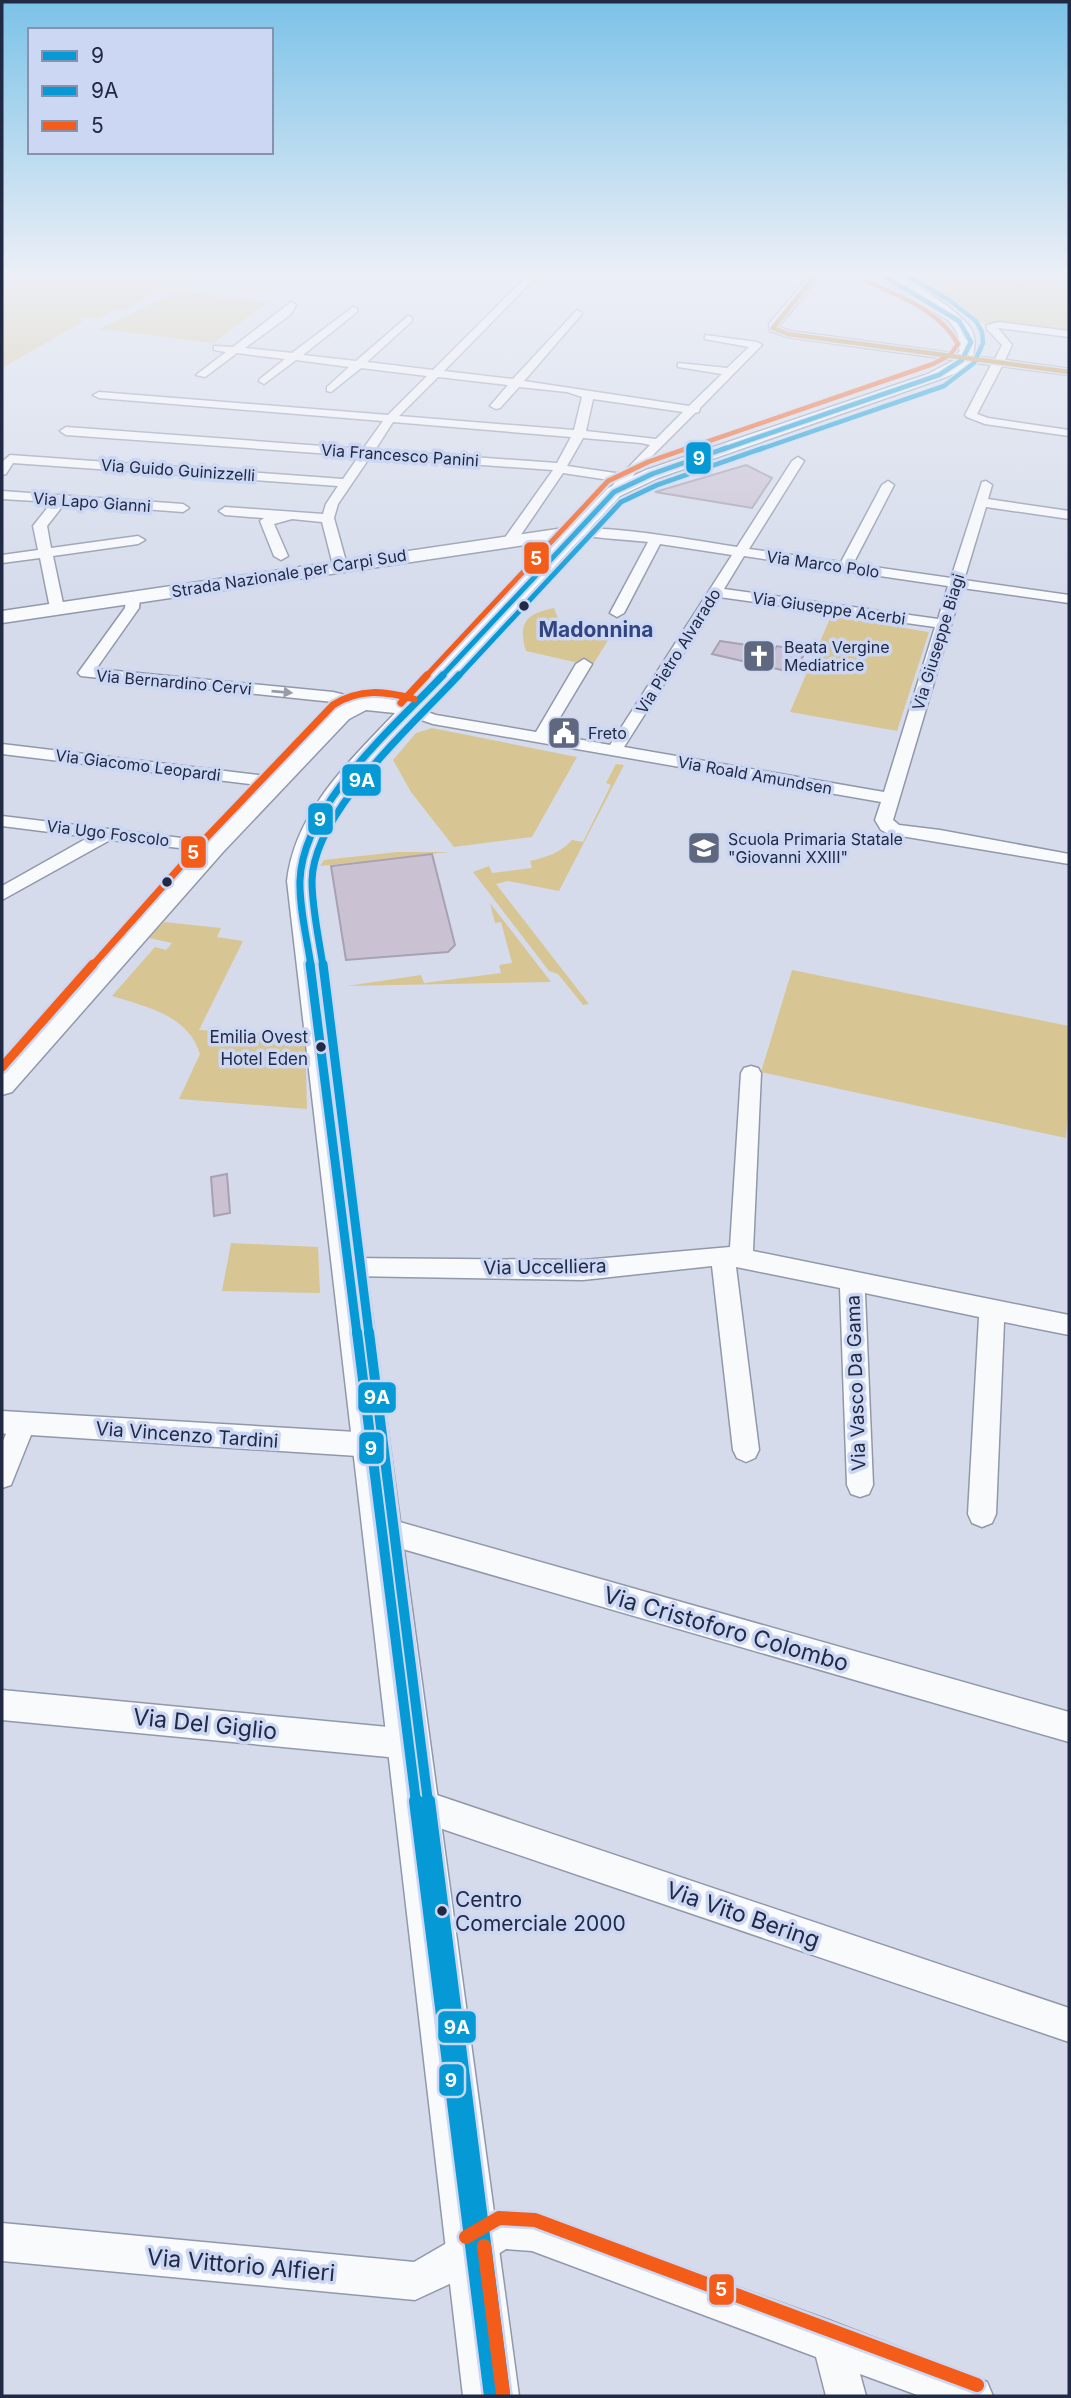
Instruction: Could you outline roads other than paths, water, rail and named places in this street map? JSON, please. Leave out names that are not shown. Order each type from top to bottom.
[{"type":"main road","points":[[491,2396],[300,881],[301,863],[309,835],[348,777],[619,485],[919,383]]},
{"type":"main road","name":"Strada Nazionale per Carpi Sud","points":[[2,617],[511,539],[576,532]]},
{"type":"main road","points":[[2,1085],[214,847],[351,705],[391,704],[410,711]]},
{"type":"street","points":[[331,389],[338,383]]},
{"type":"street","points":[[340,565],[328,518],[332,504],[390,419],[424,383]]},
{"type":"street","points":[[496,406],[516,383],[695,410]]},
{"type":"street","points":[[619,485],[721,383]]},
{"type":"street","points":[[986,383],[971,415],[985,421],[1069,433]]},
{"type":"street","points":[[99,395],[641,439],[659,443]]},
{"type":"street","points":[[511,539],[560,468],[579,435],[588,395]]},
{"type":"street","name":"Via Francesco Panini","points":[[66,431],[160,453],[228,458],[368,453],[560,468],[619,485]]},
{"type":"street","points":[[659,443],[659,456],[677,465]]},
{"type":"street","points":[[652,474],[643,463],[659,443]]},
{"type":"street","name":"Via Guido Guinizzelli","points":[[2,471],[10,459],[160,453],[228,458],[347,482]]},
{"type":"street","name":"Via Pietro Alvarado","points":[[615,749],[798,461]]},
{"type":"street","points":[[845,567],[888,485]]},
{"type":"street","name":"Via Giuseppe Biagi","points":[[889,798],[986,485]]},
{"type":"street","name":"Via Lapo Gianni","points":[[2,495],[183,509]]},
{"type":"street","points":[[57,608],[40,526],[61,500]]},
{"type":"street","points":[[981,502],[1069,515]]},
{"type":"street","points":[[225,511],[328,518]]},
{"type":"street","points":[[281,556],[266,521],[301,516]]},
{"type":"street","name":"Via Marco Polo","points":[[576,532],[603,532],[1069,599]]},
{"type":"street","points":[[2,559],[138,540]]},
{"type":"street","points":[[617,613],[656,540]]},
{"type":"street","name":"Via Giuseppe Acerbi","points":[[715,592],[943,624]]},
{"type":"street","name":"Via Bernardino Cervi","points":[[133,597],[132,608],[86,674],[333,697],[344,699],[351,705]]},
{"type":"street","points":[[540,738],[584,664]]},
{"type":"street","name":"Via Roald Amundsen","points":[[410,711],[433,719],[889,798]]},
{"type":"street","name":"Via Giacomo Leopardi","points":[[2,749],[275,782]]},
{"type":"street","points":[[889,798],[884,820],[891,829],[940,835],[1069,859]]},
{"type":"street","name":"Via Ugo Foscolo","points":[[2,821],[214,847]]},
{"type":"street","points":[[2,894],[109,833]]},
{"type":"street","points":[[746,1450],[732,1257],[751,1073]]},
{"type":"street","name":"Via Uccelliera","points":[[349,1267],[583,1270],[732,1257],[1069,1325]]},
{"type":"street","name":"Via Vasco Da Gama","points":[[852,1281],[860,1485]]},
{"type":"street","points":[[982,1514],[992,1310]]},
{"type":"street","points":[[2,1476],[12,1422]]},
{"type":"street","name":"Via Vincenzo Tardini","points":[[12,1422],[373,1445]]},
{"type":"street","name":"Via Cristoforo Colombo","points":[[382,1530],[1069,1727]]},
{"type":"street","name":"Via Del Giglio","points":[[2,1705],[409,1744]]},
{"type":"street","name":"Via Vito Bering","points":[[416,1804],[1069,2025]]},
{"type":"street","name":"Via Vittorio Alfieri","points":[[2,2242],[415,2281],[443,2268],[502,2230],[532,2232],[973,2396]]},
{"type":"street","points":[[831,2342],[846,2396]]},
{"type":"place","name":"Beata Vergine Mediatrice","points":[[759,656]]},
{"type":"place","name":"Freto","points":[[564,733]]},
{"type":"place","name":"Scuola Primaria Statale \"Giovanni XXIII\"","points":[[704,848]]},
{"type":"place","name":"Emilia Ovest Hotel Eden","points":[[321,1047]]},
{"type":"place","name":"Centro Comerciale 2000","points":[[442,1911]]},
{"type":"district","name":"Madonnina","points":[[596,629]]}]
